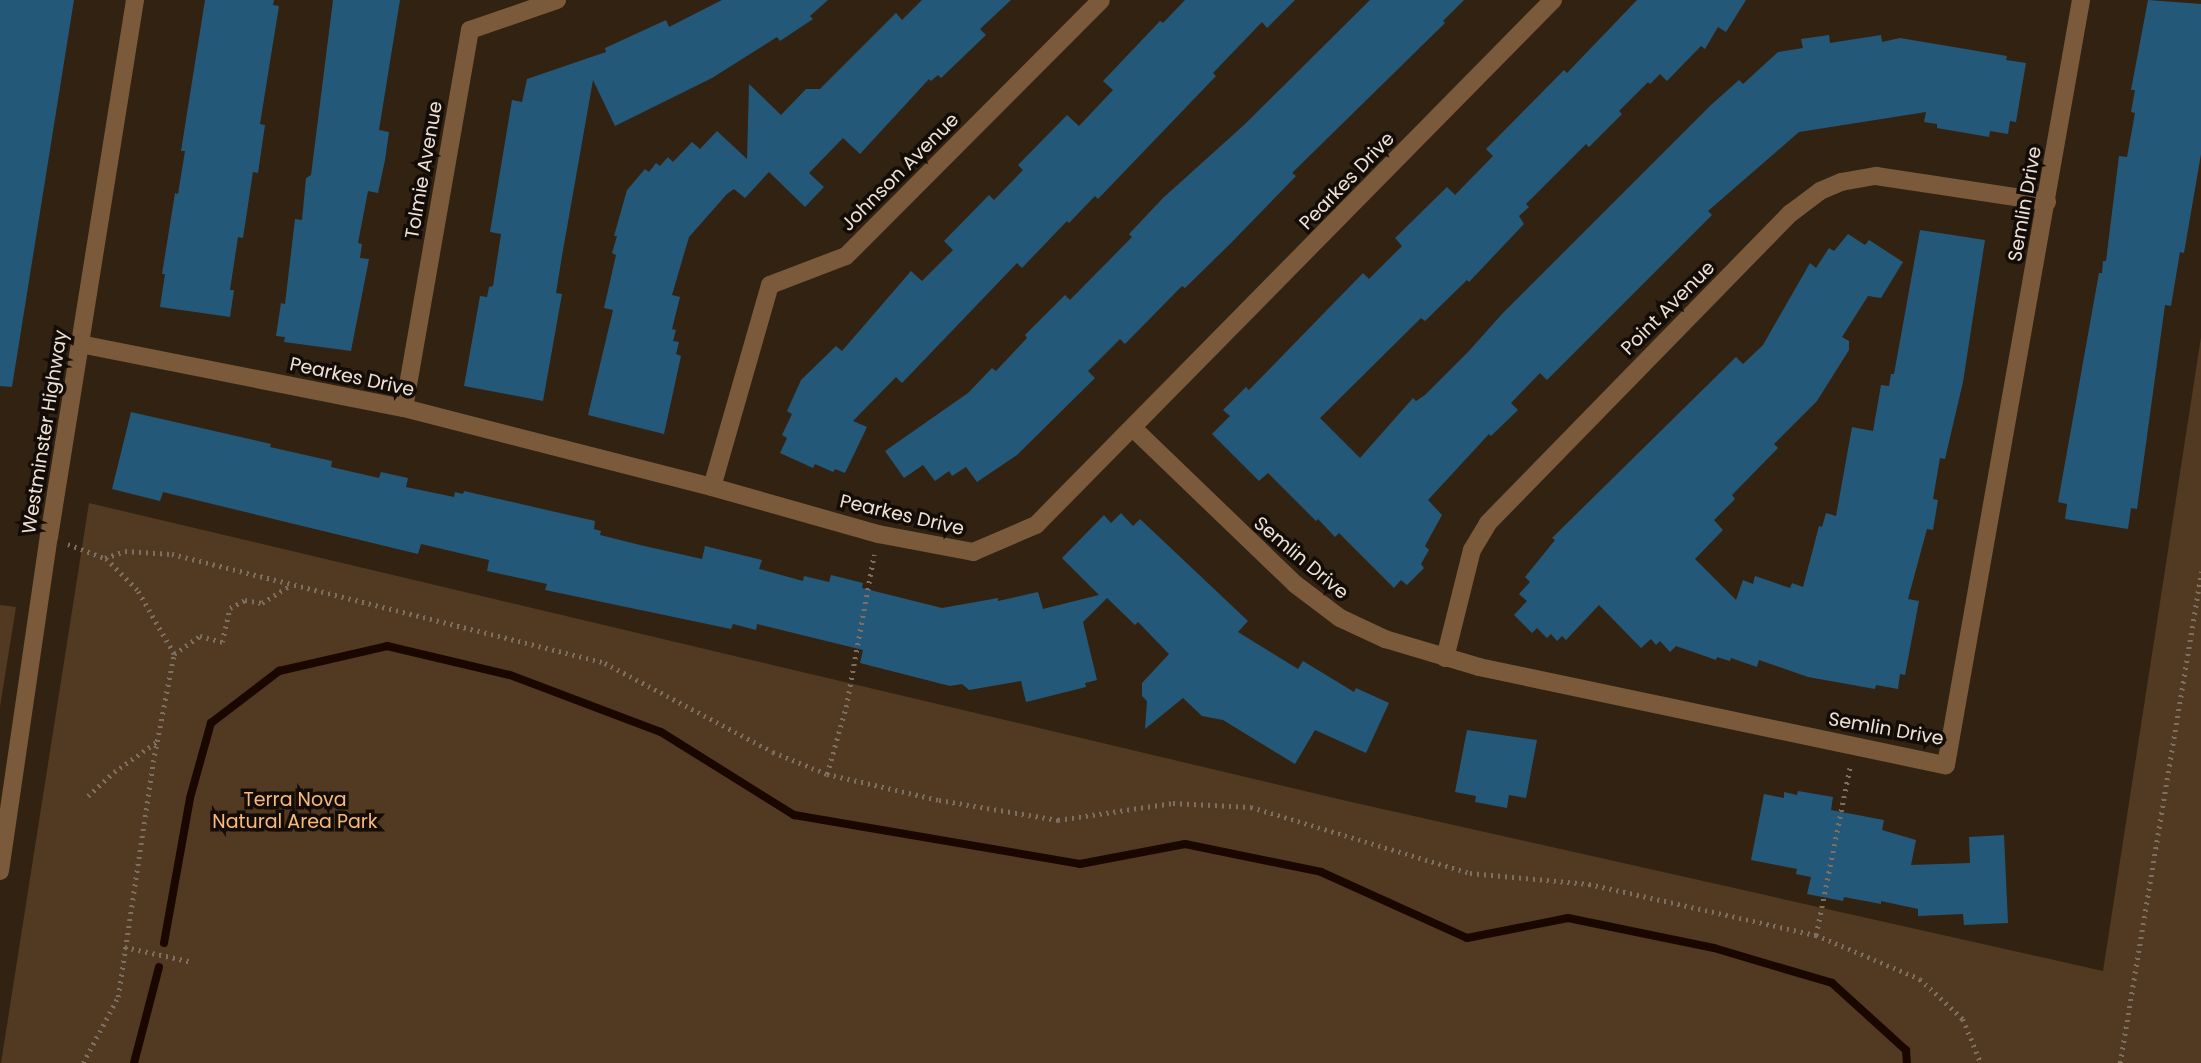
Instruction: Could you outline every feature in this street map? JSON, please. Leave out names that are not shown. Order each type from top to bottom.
[{"type":"street","name":"Westminster Highway","points":[[0,871],[135,0]]},
{"type":"street","name":"Tolmie Avenue","points":[[404,408],[470,30],[557,0]]},
{"type":"street","name":"Johnson Avenue","points":[[712,487],[769,285],[846,257],[1101,0]]},
{"type":"street","name":"Pearkes Drive","points":[[80,344],[404,408],[712,487],[878,534],[974,552],[1036,525],[1134,429],[1553,0]]},
{"type":"street","name":"Semlin Drive","points":[[1134,429],[1240,535],[1295,584],[1340,618],[1385,639],[1446,658],[1946,765],[2081,0]]},
{"type":"street","name":"Point Avenue","points":[[1446,658],[1472,550],[1488,523],[1772,233],[1820,191],[1842,182],[1876,176],[2047,202]]},
{"type":"path","points":[[827,774],[846,707],[878,534]]},
{"type":"path","points":[[66,544],[105,558],[137,590],[174,654],[118,997],[83,1063]]},
{"type":"path","points":[[105,558],[125,551],[172,554],[228,566],[289,586],[604,663],[773,752],[827,774],[939,800],[1058,820],[1173,803],[1251,807],[1470,873],[1589,884],[1816,935],[1920,979],[1963,1018],[1981,1063]]},
{"type":"path","points":[[2120,1063],[2201,572]]},
{"type":"path","points":[[174,654],[200,636],[222,642],[230,608],[245,600],[262,603],[289,586]]},
{"type":"path","points":[[88,796],[114,772],[158,741]]},
{"type":"path","points":[[1816,935],[1853,746]]},
{"type":"path","points":[[125,947],[192,962]]},
{"type":"green space","name":"Terra Nova Natural Area Park","points":[[2201,337],[2201,1063],[1,1063],[89,503],[1347,801],[2103,971]]},
{"type":"green space","points":[[0,605],[16,607],[0,707]]},
{"type":"building","points":[[0,0],[74,0],[12,387],[0,386]]},
{"type":"building","points":[[205,0],[274,0],[273,5],[279,6],[260,124],[265,125],[258,173],[253,172],[243,238],[238,237],[230,290],[234,290],[230,317],[160,307],[165,274],[162,274],[175,193],[178,194],[185,151],[181,151]]},
{"type":"building","points":[[333,0],[400,0],[379,130],[389,132],[385,160],[378,193],[368,191],[358,243],[362,244],[360,258],[369,259],[351,351],[284,342],[285,337],[276,336],[281,303],[285,304],[295,219],[302,220],[306,178],[311,175]]},
{"type":"building","points":[[722,0],[828,0],[810,16],[813,19],[780,41],[777,37],[712,78],[615,126],[593,80],[556,293],[562,294],[543,401],[464,386],[480,296],[487,297],[489,287],[493,286],[501,234],[490,232],[512,100],[522,102],[527,79],[606,52],[605,48],[666,20],[669,27]]},
{"type":"building","points":[[922,0],[1011,0],[980,29],[986,35],[941,78],[938,75],[931,81],[929,79],[860,154],[843,138],[809,173],[824,187],[805,207],[769,172],[745,198],[734,189],[727,194],[689,237],[672,295],[680,297],[672,329],[676,330],[673,341],[679,342],[676,354],[681,356],[664,434],[588,415],[613,310],[604,308],[616,255],[612,253],[617,236],[614,236],[627,190],[645,169],[649,172],[656,163],[660,166],[668,157],[673,162],[692,142],[700,149],[717,131],[747,159],[749,84],[781,115],[806,89],[820,89],[896,13],[902,20]]},
{"type":"building","points":[[1185,0],[1295,0],[1267,28],[1262,22],[1213,73],[1216,76],[1098,199],[1095,196],[1069,223],[1067,221],[1022,268],[1017,263],[902,383],[896,377],[853,421],[867,427],[845,473],[835,469],[833,472],[815,464],[813,468],[780,453],[787,438],[782,435],[792,414],[787,411],[801,380],[836,346],[842,351],[911,271],[922,281],[953,250],[944,241],[989,195],[994,200],[1023,170],[1018,165],[1067,115],[1079,126],[1113,90],[1103,81],[1160,21],[1163,23]]},
{"type":"building","points":[[1370,0],[1464,0],[1443,21],[1445,23],[1292,173],[1296,176],[1232,242],[1185,288],[1182,286],[1125,344],[1120,339],[1088,371],[1095,378],[1017,455],[977,482],[966,467],[952,476],[949,471],[935,481],[923,465],[904,478],[885,451],[968,393],[992,368],[996,371],[1027,338],[1025,335],[1065,295],[1070,300],[1132,237],[1129,234],[1163,198],[1244,125]]},
{"type":"building","points":[[1637,0],[1746,0],[1726,32],[1718,27],[1705,49],[1701,46],[1667,81],[1660,74],[1650,84],[1648,82],[1619,111],[1622,114],[1589,147],[1586,144],[1526,204],[1529,207],[1519,216],[1524,224],[1469,282],[1467,280],[1425,321],[1421,318],[1320,418],[1360,458],[1413,398],[1416,401],[1425,395],[1711,105],[1739,80],[1743,84],[1778,52],[1803,48],[1801,39],[1829,35],[1830,43],[1881,35],[1882,42],[1900,38],[2007,56],[2006,60],[2026,63],[2016,122],[2010,121],[2008,134],[1990,131],[1989,137],[1937,128],[1937,124],[1924,122],[1926,112],[1799,132],[1708,211],[1712,215],[1547,380],[1540,373],[1511,403],[1518,410],[1491,436],[1489,434],[1428,500],[1442,515],[1425,546],[1429,550],[1421,564],[1424,568],[1407,585],[1401,580],[1394,588],[1339,533],[1335,537],[1318,519],[1316,521],[1268,473],[1259,481],[1212,434],[1230,416],[1223,410],[1246,387],[1249,390],[1363,273],[1369,279],[1402,246],[1395,238],[1447,187],[1455,195],[1493,156],[1486,149],[1564,70],[1567,73]]},
{"type":"building","points":[[2148,0],[2201,4],[2201,154],[2184,253],[2180,252],[2171,306],[2165,305],[2137,509],[2131,508],[2128,529],[2065,519],[2067,504],[2058,502],[2099,273],[2102,273],[2103,261],[2106,261],[2119,156],[2127,157],[2135,113],[2131,112],[2135,90],[2131,90]]},
{"type":"building","points":[[1920,230],[1985,240],[1963,382],[1945,459],[1940,458],[1933,499],[1938,500],[1933,530],[1927,529],[1908,599],[1919,601],[1905,675],[1900,674],[1898,689],[1876,685],[1875,689],[1808,677],[1759,660],[1757,667],[1731,658],[1730,661],[1717,657],[1716,660],[1676,646],[1670,652],[1660,641],[1656,645],[1651,639],[1641,648],[1599,605],[1566,640],[1562,636],[1557,641],[1551,634],[1547,638],[1537,628],[1532,633],[1514,615],[1527,601],[1519,594],[1530,582],[1525,577],[1555,540],[1552,538],[1736,357],[1743,364],[1763,345],[1810,263],[1816,268],[1829,248],[1834,251],[1848,234],[1865,245],[1869,240],[1903,262],[1881,298],[1868,296],[1842,337],[1849,341],[1849,350],[1817,401],[1774,444],[1778,448],[1732,495],[1735,499],[1714,520],[1723,530],[1695,559],[1736,600],[1743,580],[1753,584],[1755,576],[1790,588],[1792,583],[1803,587],[1819,526],[1822,527],[1826,513],[1836,516],[1852,427],[1873,431],[1881,385],[1889,386],[1891,374],[1894,374]]},
{"type":"building","points":[[131,412],[271,444],[270,447],[332,461],[331,467],[379,478],[381,472],[408,478],[406,487],[454,497],[455,492],[463,494],[464,491],[595,521],[594,529],[601,531],[600,535],[640,545],[702,559],[705,546],[762,560],[759,569],[803,581],[804,576],[829,582],[831,575],[863,583],[862,588],[942,608],[998,598],[998,601],[1038,592],[1043,609],[1099,595],[1062,558],[1104,515],[1111,523],[1121,513],[1133,526],[1140,519],[1248,621],[1238,632],[1298,669],[1303,661],[1354,692],[1356,688],[1389,703],[1366,753],[1315,730],[1295,764],[1223,720],[1202,716],[1183,698],[1145,729],[1147,701],[1142,696],[1142,683],[1169,654],[1138,622],[1135,625],[1107,598],[1083,622],[1097,680],[1085,683],[1086,687],[1026,702],[1021,681],[969,690],[962,684],[950,686],[860,663],[863,650],[757,624],[756,630],[733,624],[731,629],[545,590],[547,584],[487,571],[489,560],[421,544],[418,554],[163,492],[160,501],[112,489]]},
{"type":"building","points":[[1467,730],[1537,740],[1526,798],[1509,795],[1507,808],[1475,802],[1476,796],[1455,792]]},
{"type":"building","points":[[1798,791],[1833,797],[1831,810],[1884,820],[1882,830],[1916,840],[1911,865],[1970,863],[1969,837],[2004,835],[2008,923],[1964,925],[1963,914],[1918,916],[1918,909],[1881,901],[1881,904],[1844,897],[1843,901],[1807,894],[1811,877],[1796,874],[1797,869],[1751,860],[1764,794],[1784,798],[1784,792],[1797,795]]},
{"type":"waterway","points":[[164,943],[190,798],[211,723],[279,671],[387,646],[510,675],[661,732],[794,815],[1080,864],[1185,844],[1321,872],[1467,938],[1568,918],[1714,948],[1832,983],[1906,1050],[1907,1063]]},
{"type":"waterway","points":[[134,1063],[159,967]]}]
